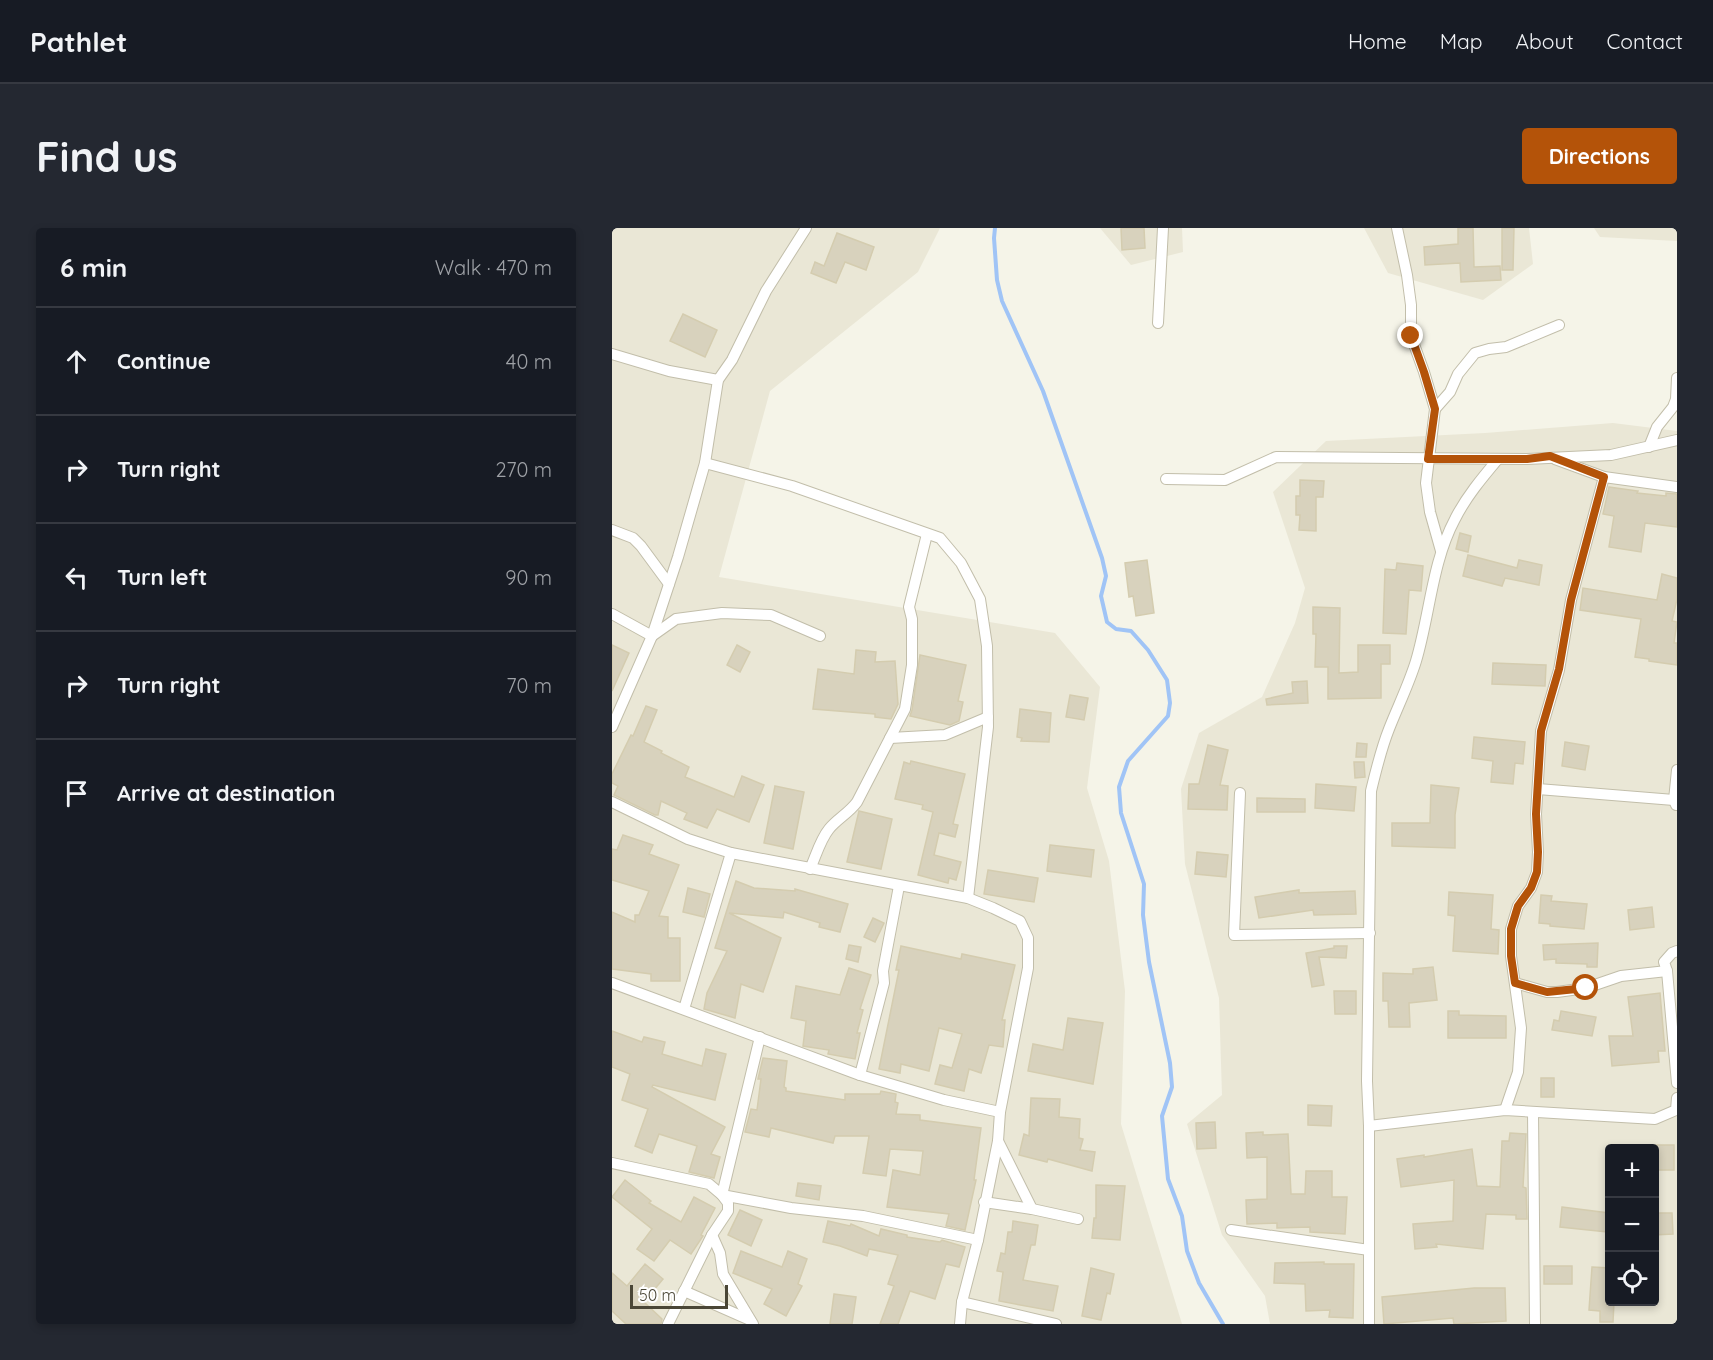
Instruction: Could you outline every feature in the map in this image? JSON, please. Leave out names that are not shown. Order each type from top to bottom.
[{"type":"street","points":[[612,727],[652,636],[669,584],[705,463],[718,380],[732,360],[766,291],[806,228]]},
{"type":"street","points":[[1158,323],[1163,228]]},
{"type":"street","points":[[1397,228],[1409,285],[1411,336],[1435,409],[1426,483],[1430,512],[1442,551]]},
{"type":"street","points":[[1435,409],[1450,392],[1458,374],[1475,353],[1506,347],[1559,325]]},
{"type":"street","points":[[612,354],[669,371],[718,380]]},
{"type":"street","points":[[1649,447],[1657,427],[1673,407],[1676,399],[1677,378]]},
{"type":"street","points":[[1166,479],[1225,480],[1276,458],[1498,459],[1611,455],[1677,440]]},
{"type":"street","points":[[1550,456],[1604,477],[1677,487]]},
{"type":"street","points":[[1369,1324],[1367,1081],[1371,791],[1377,762],[1416,660],[1442,551],[1453,521],[1464,502],[1498,459]]},
{"type":"street","points":[[705,463],[792,486],[940,538],[961,563],[980,599],[987,646],[988,717],[968,898]]},
{"type":"street","points":[[1505,1110],[1518,1072],[1521,1028],[1511,956],[1511,929],[1518,906],[1531,888],[1537,872],[1536,814],[1541,731],[1559,669],[1571,600],[1604,477]]},
{"type":"street","points":[[612,530],[633,538],[669,584]]},
{"type":"street","points":[[810,868],[831,827],[851,811],[857,802],[905,709],[912,665],[912,619],[909,607],[927,534]]},
{"type":"street","points":[[652,636],[676,619],[722,613],[771,615],[820,636]]},
{"type":"street","points":[[612,614],[652,636]]},
{"type":"street","points":[[890,738],[945,735],[988,717]]},
{"type":"street","points":[[1538,789],[1675,803],[1677,770]]},
{"type":"street","points":[[1240,793],[1234,935],[1370,933]]},
{"type":"street","points":[[612,802],[688,839],[731,854],[968,898],[1020,921],[1028,938],[1028,968],[1000,1112],[998,1141],[978,1240],[962,1302],[960,1324]]},
{"type":"street","points":[[684,1009],[731,854]]},
{"type":"street","points":[[861,1075],[885,983],[883,971],[899,886]]},
{"type":"street","points":[[1677,951],[1664,962],[1667,972],[1677,1083]]},
{"type":"street","points":[[1515,983],[1547,992],[1557,992],[1586,988],[1621,976],[1667,972]]},
{"type":"street","points":[[612,983],[861,1075],[944,1100],[1000,1112]]},
{"type":"street","points":[[722,1195],[760,1037]]},
{"type":"street","points":[[1369,1126],[1505,1110],[1645,1120],[1655,1119],[1676,1111],[1677,1098]]},
{"type":"street","points":[[1533,1112],[1534,1324]]},
{"type":"street","points":[[998,1141],[1032,1209]]},
{"type":"street","points":[[612,1163],[708,1184],[728,1203],[728,1211],[712,1235],[668,1324]]},
{"type":"street","points":[[722,1195],[791,1208],[863,1216],[978,1240]]},
{"type":"street","points":[[984,1202],[1078,1219]]},
{"type":"street","points":[[1231,1230],[1369,1250]]},
{"type":"street","points":[[712,1235],[720,1253],[723,1274],[752,1322]]},
{"type":"street","points":[[684,1291],[752,1322]]},
{"type":"street","points":[[962,1302],[1056,1324]]},
{"type":"shaded area","points":[[612,228],[940,228],[918,272],[770,391],[719,577],[1055,633],[1100,687],[1087,788],[1109,861],[1125,991],[1121,1124],[1182,1324],[612,1324]]},
{"type":"shaded area","points":[[1100,228],[1182,228],[1183,252],[1131,265]]},
{"type":"shaded area","points":[[1364,228],[1529,228],[1533,264],[1483,300],[1388,273]]},
{"type":"shaded area","points":[[1594,228],[1677,228],[1677,241],[1600,237]]},
{"type":"shaded area","points":[[1613,423],[1677,431],[1677,1324],[1270,1324],[1265,1296],[1222,1235],[1187,1124],[1222,1095],[1219,998],[1185,864],[1181,789],[1199,733],[1262,697],[1295,623],[1305,588],[1273,492],[1326,441],[1485,433]]},
{"type":"building","points":[[1121,228],[1144,228],[1145,248],[1122,250]]},
{"type":"building","points":[[1458,228],[1473,228],[1474,267],[1500,266],[1501,280],[1461,282],[1460,263],[1425,265],[1424,247],[1458,244]]},
{"type":"building","points":[[1502,228],[1514,228],[1513,270],[1502,270]]},
{"type":"building","points":[[837,233],[874,247],[866,270],[845,262],[836,283],[811,273],[815,262],[824,266]]},
{"type":"building","points":[[683,314],[717,330],[705,357],[670,341]]},
{"type":"building","points":[[1300,480],[1324,481],[1323,497],[1316,497],[1316,531],[1299,530],[1300,515],[1296,515],[1296,496],[1300,496]]},
{"type":"building","points":[[1609,487],[1666,496],[1666,493],[1677,494],[1677,527],[1645,523],[1641,552],[1609,547],[1614,516],[1603,514]]},
{"type":"building","points":[[1460,533],[1471,536],[1468,552],[1456,549]]},
{"type":"building","points":[[1468,555],[1517,568],[1519,560],[1542,565],[1539,585],[1505,578],[1502,586],[1463,576]]},
{"type":"building","points":[[1147,560],[1154,613],[1136,616],[1133,596],[1129,597],[1125,563]]},
{"type":"building","points":[[1397,563],[1423,566],[1421,591],[1409,590],[1406,634],[1383,633],[1385,569],[1396,570]]},
{"type":"building","points":[[1662,574],[1677,578],[1677,599],[1672,621],[1677,622],[1674,643],[1677,643],[1677,665],[1635,657],[1641,619],[1580,610],[1583,588],[1657,600]]},
{"type":"building","points":[[1313,607],[1340,608],[1339,673],[1358,672],[1358,645],[1390,645],[1390,664],[1381,664],[1381,698],[1328,699],[1328,667],[1315,667],[1316,634],[1313,634]]},
{"type":"building","points":[[612,645],[629,653],[612,691]]},
{"type":"building","points":[[737,645],[750,652],[740,672],[727,665]]},
{"type":"building","points":[[856,650],[876,652],[875,662],[895,661],[898,704],[891,719],[875,717],[875,714],[813,709],[818,669],[854,674]]},
{"type":"building","points":[[920,655],[966,665],[958,701],[963,702],[959,721],[950,725],[910,716]]},
{"type":"building","points":[[1493,663],[1546,665],[1545,686],[1492,684]]},
{"type":"building","points":[[1307,681],[1308,703],[1267,705],[1266,699],[1293,693],[1292,682]]},
{"type":"building","points":[[1070,695],[1088,698],[1084,720],[1066,717]]},
{"type":"building","points":[[646,706],[657,710],[644,742],[689,767],[685,777],[734,797],[742,776],[764,785],[749,822],[717,809],[707,828],[684,819],[687,813],[661,801],[658,815],[655,815],[614,795],[618,786],[612,783],[612,774]]},
{"type":"building","points":[[1020,709],[1051,713],[1049,742],[1021,741],[1022,738],[1017,737]]},
{"type":"building","points":[[1474,737],[1525,742],[1523,764],[1515,763],[1513,784],[1491,782],[1493,761],[1472,758]]},
{"type":"building","points":[[1565,742],[1589,746],[1585,770],[1562,766]]},
{"type":"building","points":[[1357,743],[1367,744],[1366,757],[1356,757]]},
{"type":"building","points":[[1208,745],[1228,750],[1220,785],[1228,786],[1227,810],[1188,809],[1189,784],[1199,784]]},
{"type":"building","points":[[911,761],[965,774],[953,824],[958,825],[955,837],[939,833],[934,855],[961,862],[956,880],[949,878],[948,883],[918,875],[933,812],[922,809],[923,805],[895,799],[904,762],[910,764]]},
{"type":"building","points":[[1354,762],[1364,762],[1365,777],[1355,778]]},
{"type":"building","points":[[1316,784],[1356,787],[1354,811],[1315,808]]},
{"type":"building","points":[[1431,785],[1459,788],[1455,815],[1455,848],[1392,846],[1392,823],[1430,823]]},
{"type":"building","points":[[775,786],[804,792],[793,849],[764,843]]},
{"type":"building","points":[[1257,798],[1305,799],[1305,812],[1257,812]]},
{"type":"building","points":[[859,811],[892,819],[881,869],[847,862]]},
{"type":"building","points":[[623,835],[653,845],[649,854],[679,865],[659,916],[668,917],[668,938],[680,938],[680,981],[651,981],[651,974],[612,969],[612,912],[635,922],[635,915],[639,915],[649,891],[612,880],[612,849],[617,850]]},
{"type":"building","points":[[1050,845],[1094,850],[1091,877],[1047,871]]},
{"type":"building","points":[[1197,852],[1228,855],[1226,877],[1195,874]]},
{"type":"building","points":[[988,870],[1038,878],[1034,902],[984,894]]},
{"type":"building","points":[[736,881],[754,888],[795,891],[795,889],[848,904],[840,932],[819,927],[820,923],[784,912],[783,918],[729,913],[781,938],[763,992],[741,984],[735,1018],[704,1009],[707,993],[727,951],[715,948]]},
{"type":"building","points":[[688,888],[710,894],[704,917],[683,912]]},
{"type":"building","points":[[1299,890],[1299,893],[1355,891],[1356,914],[1314,915],[1313,910],[1259,918],[1255,897]]},
{"type":"building","points":[[1449,892],[1493,895],[1491,929],[1499,930],[1498,954],[1453,951],[1455,916],[1448,915]]},
{"type":"building","points":[[1541,895],[1552,896],[1551,901],[1587,904],[1584,929],[1539,923]]},
{"type":"building","points":[[1652,907],[1654,927],[1630,930],[1628,910]]},
{"type":"building","points":[[873,918],[884,923],[875,942],[864,937]]},
{"type":"building","points":[[1598,943],[1597,967],[1587,967],[1587,964],[1556,963],[1556,959],[1544,960],[1543,945]]},
{"type":"building","points":[[849,945],[861,947],[858,962],[846,959]]},
{"type":"building","points":[[901,946],[961,959],[962,954],[1015,965],[1002,1020],[1005,1020],[1003,1047],[989,1045],[981,1073],[969,1069],[964,1091],[935,1084],[940,1065],[952,1068],[962,1034],[939,1028],[929,1071],[901,1064],[900,1073],[879,1069],[899,970],[896,970]]},
{"type":"building","points":[[1334,946],[1347,946],[1346,958],[1319,957],[1324,985],[1312,987],[1306,953],[1334,948]]},
{"type":"building","points":[[1433,967],[1437,1000],[1409,1003],[1410,1027],[1389,1027],[1388,1001],[1383,1001],[1383,973],[1413,974],[1413,969]]},
{"type":"building","points":[[849,968],[871,975],[860,1009],[863,1010],[857,1033],[860,1033],[855,1059],[828,1054],[829,1050],[803,1046],[806,1021],[791,1018],[796,986],[840,995]]},
{"type":"building","points":[[1334,991],[1356,991],[1356,1014],[1335,1014]]},
{"type":"building","points":[[1660,993],[1665,1051],[1658,1051],[1659,1062],[1612,1066],[1609,1036],[1633,1036],[1628,997]]},
{"type":"building","points":[[1448,1011],[1459,1011],[1459,1015],[1506,1016],[1506,1038],[1448,1038]]},
{"type":"building","points":[[1561,1011],[1596,1017],[1592,1036],[1552,1030],[1554,1020],[1559,1021]]},
{"type":"building","points":[[1068,1018],[1103,1023],[1093,1084],[1028,1071],[1033,1044],[1063,1050]]},
{"type":"building","points":[[612,1031],[642,1042],[644,1037],[665,1042],[662,1054],[702,1066],[706,1049],[726,1054],[715,1100],[653,1085],[652,1087],[725,1127],[711,1154],[720,1157],[714,1178],[689,1172],[697,1146],[659,1134],[652,1153],[635,1146],[648,1109],[622,1100],[630,1074],[612,1067]]},
{"type":"building","points":[[763,1058],[787,1061],[784,1087],[786,1091],[845,1100],[845,1094],[880,1094],[881,1091],[896,1094],[895,1102],[898,1103],[896,1114],[920,1115],[920,1120],[981,1128],[974,1180],[976,1180],[965,1230],[946,1226],[949,1214],[887,1207],[893,1170],[920,1175],[923,1151],[890,1149],[886,1176],[863,1173],[869,1136],[835,1136],[833,1143],[771,1128],[769,1137],[745,1132],[751,1109],[757,1110],[761,1079],[758,1079]]},
{"type":"building","points":[[1541,1078],[1554,1078],[1554,1097],[1541,1097]]},
{"type":"building","points":[[1031,1098],[1060,1099],[1059,1117],[1080,1119],[1079,1138],[1083,1139],[1080,1150],[1095,1152],[1092,1171],[1048,1159],[1047,1162],[1019,1155],[1024,1134],[1029,1136]]},
{"type":"building","points":[[1308,1105],[1332,1106],[1331,1126],[1308,1125]]},
{"type":"building","points":[[1215,1122],[1216,1148],[1197,1149],[1196,1123]]},
{"type":"building","points":[[1263,1132],[1263,1135],[1288,1134],[1291,1194],[1305,1194],[1306,1171],[1332,1171],[1332,1197],[1347,1197],[1345,1234],[1310,1232],[1310,1227],[1277,1228],[1277,1223],[1247,1224],[1246,1200],[1267,1199],[1267,1157],[1247,1158],[1246,1133]]},
{"type":"building","points":[[1510,1133],[1526,1134],[1523,1187],[1526,1188],[1527,1219],[1516,1219],[1516,1215],[1486,1214],[1483,1249],[1436,1244],[1437,1247],[1415,1249],[1413,1224],[1453,1221],[1454,1180],[1401,1187],[1397,1159],[1472,1149],[1477,1186],[1500,1187],[1502,1141],[1509,1141]]},
{"type":"building","points":[[1659,1145],[1674,1145],[1674,1170],[1659,1170]]},
{"type":"building","points":[[625,1180],[651,1201],[649,1203],[681,1222],[694,1197],[715,1208],[701,1235],[703,1236],[691,1254],[670,1240],[654,1261],[637,1249],[652,1229],[612,1197]]},
{"type":"building","points":[[798,1183],[821,1186],[819,1200],[796,1196]]},
{"type":"building","points":[[1096,1185],[1125,1186],[1120,1240],[1092,1238],[1094,1218],[1096,1218]]},
{"type":"building","points":[[1562,1207],[1605,1212],[1605,1232],[1560,1227]]},
{"type":"building","points":[[740,1210],[762,1220],[751,1246],[728,1235]]},
{"type":"building","points":[[1659,1213],[1672,1213],[1673,1234],[1659,1235]]},
{"type":"building","points":[[828,1221],[850,1226],[851,1224],[879,1236],[881,1229],[907,1235],[907,1237],[940,1242],[942,1240],[965,1247],[959,1267],[946,1264],[935,1299],[910,1291],[898,1324],[880,1324],[894,1286],[888,1284],[898,1255],[869,1249],[867,1256],[823,1242]]},
{"type":"building","points":[[1013,1221],[1038,1225],[1035,1245],[1031,1245],[1023,1280],[1058,1286],[1053,1311],[999,1301],[1003,1272],[997,1271],[1001,1253],[1005,1254],[1008,1232],[1012,1232]]},
{"type":"building","points":[[741,1251],[782,1267],[788,1251],[807,1259],[798,1284],[802,1286],[786,1316],[764,1304],[772,1289],[733,1273]]},
{"type":"building","points":[[1324,1262],[1324,1264],[1354,1264],[1353,1318],[1329,1317],[1330,1310],[1306,1311],[1305,1284],[1274,1283],[1275,1263]]},
{"type":"building","points":[[645,1264],[663,1279],[644,1302],[662,1319],[661,1324],[626,1324],[612,1311],[612,1273],[627,1286]]},
{"type":"building","points":[[1544,1266],[1572,1266],[1572,1284],[1544,1284]]},
{"type":"building","points":[[1592,1267],[1605,1268],[1605,1306],[1614,1306],[1613,1322],[1600,1322],[1600,1311],[1589,1310]]},
{"type":"building","points":[[1091,1268],[1114,1274],[1101,1320],[1082,1316]]},
{"type":"building","points":[[1474,1288],[1505,1288],[1506,1321],[1454,1324],[1453,1318],[1384,1324],[1382,1297]]},
{"type":"building","points":[[834,1294],[856,1297],[852,1324],[830,1324]]},
{"type":"waterway","points":[[995,228],[997,280],[1002,301],[1043,391],[1102,558],[1106,576],[1101,596],[1107,622],[1116,629],[1131,631],[1148,650],[1167,680],[1170,703],[1168,716],[1128,761],[1119,787],[1121,813],[1144,884],[1143,915],[1149,962],[1170,1063],[1172,1087],[1162,1116],[1168,1179],[1182,1216],[1187,1251],[1199,1283],[1223,1324]]},
{"type":"route","points":[[1411,336],[1435,409],[1428,459],[1527,459],[1550,456],[1604,477],[1571,600],[1559,669],[1541,731],[1536,814],[1537,872],[1531,888],[1518,906],[1511,929],[1511,956],[1515,983],[1547,992],[1586,988]]}]
